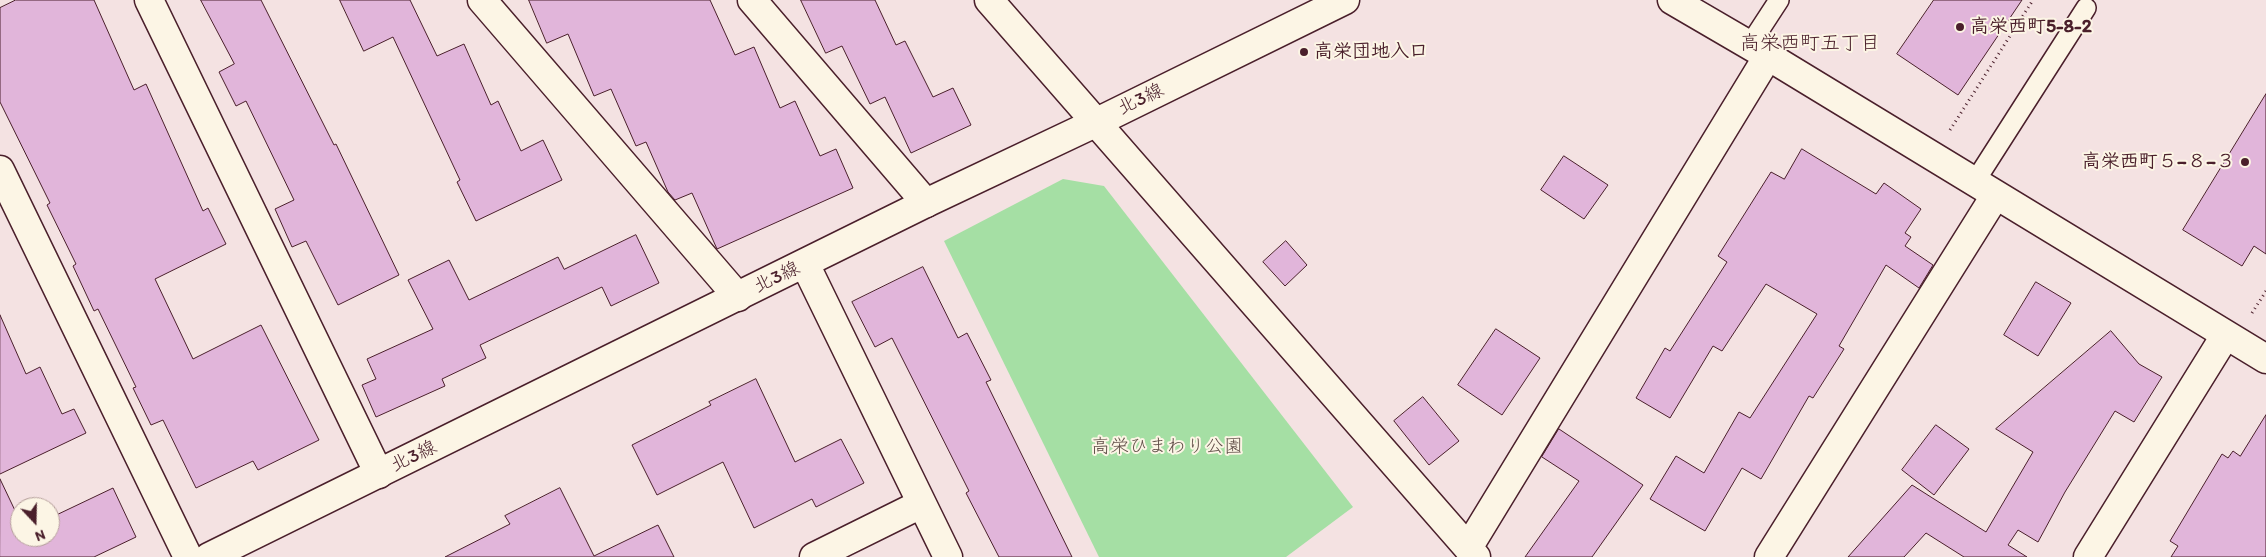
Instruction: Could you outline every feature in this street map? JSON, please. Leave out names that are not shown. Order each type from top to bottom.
[{"type":"street","points":[[149,0],[379,474]]},
{"type":"street","points":[[482,0],[738,297]]},
{"type":"street","points":[[752,0],[926,203]]},
{"type":"street","points":[[989,0],[1472,552],[1759,51]]},
{"type":"street","name":"北3線","points":[[209,557],[926,203],[1096,123],[1345,0]]},
{"type":"street","points":[[1672,0],[1759,51],[2225,336],[2266,359]]},
{"type":"street","points":[[0,170],[188,557]]},
{"type":"street","points":[[1769,557],[1984,189]]},
{"type":"street","points":[[805,264],[920,504],[948,557]]},
{"type":"street","points":[[2088,557],[2225,336]]},
{"type":"street","points":[[814,557],[920,504]]},
{"type":"lane","points":[[1759,51],[1779,0]]},
{"type":"lane","points":[[1984,189],[2086,8]]},
{"type":"path","points":[[1932,158],[2033,0]]},
{"type":"green space","name":"高栄ひまわり公園","points":[[1063,179],[1104,186],[1353,507],[1286,557],[1099,557],[944,241]]},
{"type":"building","points":[[16,0],[94,0],[134,90],[146,84],[203,211],[208,208],[226,244],[155,279],[193,359],[261,325],[319,440],[258,470],[253,461],[196,488],[163,420],[151,425],[133,388],[136,387],[98,309],[94,311],[73,266],[76,264],[47,205],[50,203],[0,102],[0,8]]},
{"type":"building","points":[[201,0],[261,0],[334,145],[336,144],[399,275],[338,305],[306,241],[292,247],[275,209],[294,200],[246,101],[236,106],[219,72],[234,64]]},
{"type":"building","points":[[340,0],[410,0],[437,56],[464,44],[491,105],[498,101],[521,151],[543,140],[562,180],[476,221],[457,182],[460,180],[393,37],[364,51]]},
{"type":"building","points":[[529,0],[710,0],[735,55],[754,47],[780,108],[795,101],[820,156],[836,149],[853,188],[717,249],[692,193],[675,200],[668,192],[646,142],[636,146],[611,89],[594,96],[568,34],[547,43]]},
{"type":"building","points":[[801,0],[875,0],[896,45],[905,41],[933,97],[953,88],[971,125],[911,153],[885,97],[870,104],[842,46],[826,53]]},
{"type":"building","name":"高栄西町5-8-2","points":[[1934,0],[2022,0],[1958,95],[1897,54]]},
{"type":"building","name":"高栄西町５−８−３","points":[[2266,94],[2266,254],[2254,246],[2242,266],[2183,230]]},
{"type":"building","points":[[1802,149],[1876,194],[1884,183],[1921,209],[1905,233],[1911,237],[1905,246],[1933,265],[1919,288],[1886,265],[1839,346],[1844,349],[1813,398],[1809,396],[1761,479],[1742,468],[1705,531],[1650,499],[1676,456],[1704,473],[1739,412],[1750,418],[1817,314],[1766,284],[1722,351],[1713,346],[1670,418],[1636,398],[1665,348],[1670,351],[1727,262],[1718,256],[1771,172],[1784,179]]},
{"type":"building","points":[[1564,156],[1608,185],[1584,219],[1541,190]]},
{"type":"building","points":[[636,235],[659,283],[611,306],[602,287],[480,345],[486,358],[442,379],[445,386],[376,417],[362,385],[376,379],[367,359],[433,329],[408,280],[449,260],[469,300],[558,257],[564,269]]},
{"type":"building","points":[[1286,241],[1307,265],[1285,286],[1263,262]]},
{"type":"building","points":[[923,267],[958,338],[967,333],[991,380],[986,382],[1072,557],[999,557],[966,493],[969,491],[892,338],[875,347],[852,302]]},
{"type":"building","points":[[2036,282],[2071,303],[2038,356],[2004,335]]},
{"type":"building","points":[[0,315],[26,374],[40,367],[62,414],[74,409],[86,433],[0,474]]},
{"type":"building","points":[[1496,329],[1540,358],[1502,415],[1458,385]]},
{"type":"building","points":[[2111,331],[2139,364],[2162,377],[2134,422],[2115,411],[2065,492],[2038,542],[2018,530],[2008,545],[2027,557],[1964,557],[1926,533],[1904,557],[1848,557],[1912,485],[1986,532],[2033,452],[1996,429]]},
{"type":"building","points":[[756,379],[795,462],[841,439],[864,483],[816,507],[812,499],[754,528],[723,462],[657,495],[632,445],[711,405],[709,402]]},
{"type":"building","points":[[1423,397],[1459,441],[1429,465],[1394,421]]},
{"type":"building","points":[[2266,415],[2266,557],[2171,557],[2178,546],[2170,541],[2222,454],[2228,458],[2233,451],[2240,456]]},
{"type":"building","points":[[1936,425],[1969,449],[1934,495],[1902,470]]},
{"type":"building","points":[[1559,429],[1643,485],[1592,557],[1525,557],[1579,481],[1542,457]]},
{"type":"building","points":[[0,479],[10,500],[10,547],[60,547],[60,513],[113,488],[136,537],[94,557],[0,557]]},
{"type":"building","points":[[560,488],[594,556],[658,525],[674,557],[445,557],[510,524],[505,516]]},
{"type":"place","name":"高栄西町5-8-2","points":[[1960,27]]},
{"type":"place","name":"高栄団地入口","points":[[1304,52]]},
{"type":"place","name":"高栄西町５−８−３","points":[[2245,162]]},
{"type":"district","name":"高栄西町五丁目","points":[[1810,44]]}]
